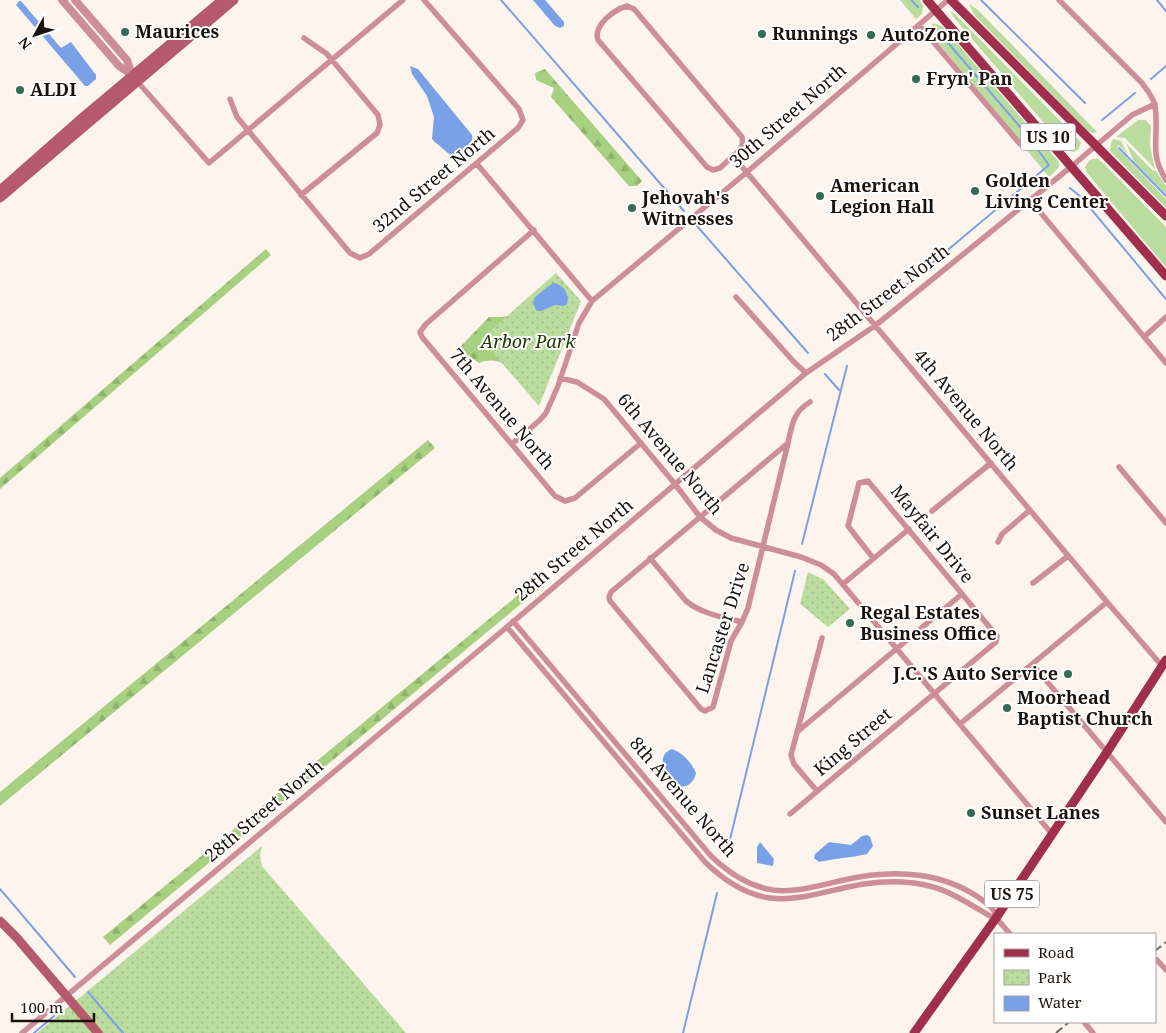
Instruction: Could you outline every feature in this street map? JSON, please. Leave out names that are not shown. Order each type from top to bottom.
[{"type":"main road","points":[[0,198],[222,0]]},
{"type":"main road","points":[[0,190],[77,122],[135,79],[234,0]]},
{"type":"main road","name":"US 10","points":[[928,0],[1166,276]]},
{"type":"main road","name":"US 10","points":[[949,0],[1166,216]]},
{"type":"main road","name":"US 75","points":[[914,1033],[996,918],[1165,664]]},
{"type":"main road","points":[[0,921],[98,1033]]},
{"type":"street","points":[[62,0],[119,66],[135,79],[209,162],[403,0]]},
{"type":"street","points":[[75,0],[127,60],[135,79]]},
{"type":"street","name":"32nd Street North","points":[[302,195],[350,253],[360,258],[369,254],[518,128],[522,120],[519,109],[424,0]]},
{"type":"street","name":"30th Street North","points":[[512,444],[546,413],[579,323],[592,300],[747,172],[845,86],[949,0]]},
{"type":"street","points":[[1058,0],[1150,93],[1155,104],[1155,151],[1159,169],[1166,180]]},
{"type":"street","points":[[627,6],[634,9],[742,137],[741,149],[733,156],[720,168],[713,170],[707,167],[598,40],[596,34],[599,27],[620,8],[627,6]]},
{"type":"street","points":[[919,25],[1020,144]]},
{"type":"street","points":[[230,99],[237,117],[302,195],[377,133],[380,126],[378,115],[327,54],[304,38]]},
{"type":"street","name":"28th Street North","points":[[22,1033],[507,627],[806,373],[876,325],[1132,115],[1155,104]]},
{"type":"street","name":"4th Avenue North","points":[[733,156],[1106,602],[1165,664]]},
{"type":"street","points":[[477,164],[592,300]]},
{"type":"street","points":[[1030,200],[1166,363]]},
{"type":"street","name":"7th Avenue North","points":[[534,230],[426,324],[420,332],[426,343],[555,496],[565,501],[575,498],[641,443]]},
{"type":"street","points":[[736,297],[806,373]]},
{"type":"street","points":[[1144,337],[1166,317]]},
{"type":"street","name":"6th Avenue North","points":[[560,378],[577,382],[604,399],[700,517],[716,530],[731,538],[800,557],[820,565],[834,574],[1052,834]]},
{"type":"street","name":"Lancaster Drive","points":[[788,443],[650,558],[611,592],[609,596],[610,601],[701,709],[706,711],[713,708],[731,641],[748,608],[794,420],[800,408],[810,402]]},
{"type":"street","points":[[932,511],[991,463]]},
{"type":"street","points":[[1119,467],[1166,523]]},
{"type":"street","name":"Mayfair Drive","points":[[873,558],[848,526],[860,483],[868,481],[997,636],[996,642],[934,693]]},
{"type":"street","points":[[998,542],[1002,534],[1030,510]]},
{"type":"street","points":[[842,584],[909,529]]},
{"type":"street","points":[[1033,583],[1068,556]]},
{"type":"street","points":[[650,558],[692,606],[706,613],[742,622]]},
{"type":"street","points":[[798,732],[962,594]]},
{"type":"street","points":[[960,724],[1033,665],[1106,602]]},
{"type":"street","name":"8th Avenue North","points":[[507,627],[705,862],[749,897],[790,899],[808,897],[869,883],[905,882],[921,884],[950,893],[996,918],[995,911],[979,898],[954,884],[922,875],[906,873],[867,874],[807,888],[789,890],[774,890],[753,886],[736,876],[711,856],[513,621]]},
{"type":"street","points":[[817,791],[792,759],[822,638]]},
{"type":"street","points":[[1033,665],[1166,822]]},
{"type":"street","name":"King Street","points":[[790,814],[934,693]]},
{"type":"street","points":[[749,897],[753,886]]},
{"type":"street","points":[[996,918],[1009,933]]},
{"type":"street","points":[[1157,960],[1166,970]]},
{"type":"street","points":[[1085,1023],[1093,1033]]},
{"type":"green space","points":[[900,0],[920,0],[923,6],[922,14],[916,19]]},
{"type":"green space","points":[[969,4],[978,10],[1097,132],[1093,133],[1087,130],[975,16]]},
{"type":"green space","points":[[950,11],[1078,139],[1081,143],[1078,150],[1073,152],[1066,149]]},
{"type":"green space","points":[[934,23],[943,27],[1059,162],[1059,167],[1049,177],[931,34],[929,28]]},
{"type":"green space","points":[[545,69],[642,181],[637,186],[629,186],[551,97],[554,88],[536,80],[535,73]]},
{"type":"green space","points":[[1138,120],[1146,120],[1151,126],[1150,146],[1155,169],[1125,138],[1116,137]]},
{"type":"green space","points":[[1113,139],[1121,141],[1128,155],[1119,145],[1117,147],[1119,150],[1166,199],[1166,208],[1110,151]]},
{"type":"green space","points":[[1126,143],[1152,170],[1156,171],[1166,186],[1166,194],[1134,162]]},
{"type":"green space","points":[[1093,159],[1098,159],[1103,163],[1166,227],[1166,267],[1087,173],[1085,167]]},
{"type":"green space","points":[[266,249],[271,255],[0,489],[0,478]]},
{"type":"green space","name":"Arbor Park","points":[[556,273],[581,301],[539,406],[481,339]]},
{"type":"green space","points":[[524,313],[508,366],[494,361],[479,363],[462,351],[461,346],[489,317]]},
{"type":"green space","points":[[428,440],[435,448],[0,806],[0,792]]},
{"type":"green space","points":[[808,572],[824,580],[850,609],[828,627],[800,604]]},
{"type":"green space","points":[[534,582],[539,589],[110,945],[103,937]]},
{"type":"green space","points":[[262,846],[260,855],[262,866],[406,1033],[37,1033]]},
{"type":"water","points":[[533,0],[545,0],[564,22],[564,26],[560,28],[555,26]]},
{"type":"water","points":[[19,1],[61,48],[71,42],[96,75],[96,79],[88,86],[85,86],[16,5]]},
{"type":"water","points":[[410,66],[418,69],[472,135],[471,143],[458,154],[451,155],[432,139],[434,117],[427,96],[412,74]]},
{"type":"water","points":[[553,283],[560,285],[567,293],[567,304],[564,306],[555,305],[537,311],[533,304],[535,297]]},
{"type":"water","points":[[672,749],[686,758],[696,773],[691,783],[686,786],[681,787],[676,783],[664,768],[663,757]]},
{"type":"water","points":[[867,835],[870,837],[873,846],[867,854],[819,862],[814,858],[815,854],[829,842],[851,845],[862,836]]},
{"type":"water","points":[[760,842],[774,859],[773,866],[757,863],[757,847]]},
{"type":"waterway","points":[[501,0],[684,211]]},
{"type":"waterway","points":[[911,0],[918,7]]},
{"type":"waterway","points":[[981,0],[1085,103]]},
{"type":"waterway","points":[[1157,0],[1166,11]]},
{"type":"waterway","points":[[881,306],[1049,165],[1027,135],[937,30]]},
{"type":"waterway","points":[[1151,79],[1166,66]]},
{"type":"waterway","points":[[1102,120],[1135,93]]},
{"type":"waterway","points":[[1119,148],[1166,196]]},
{"type":"waterway","points":[[1070,188],[1081,197],[1166,299]]},
{"type":"waterway","points":[[697,226],[808,353]]},
{"type":"waterway","points":[[802,544],[847,366]]},
{"type":"waterway","points":[[825,374],[839,390]]},
{"type":"waterway","points":[[726,856],[795,571]]},
{"type":"waterway","points":[[0,889],[75,977]]},
{"type":"waterway","points":[[683,1033],[717,893]]},
{"type":"waterway","points":[[88,992],[123,1033]]},
{"type":"waterway","points":[[34,1033],[54,1016]]},
{"type":"railway","points":[[1156,950],[1166,942]]},
{"type":"railway","points":[[1056,1033],[1068,1023]]},
{"type":"place","name":"Maurices","points":[[125,32]]},
{"type":"place","name":"Runnings","points":[[762,34]]},
{"type":"place","name":"AutoZone","points":[[871,35]]},
{"type":"place","name":"Fryn' Pan","points":[[916,79]]},
{"type":"place","name":"ALDI","points":[[20,90]]},
{"type":"place","name":"Golden Living Center","points":[[975,191]]},
{"type":"place","name":"American Legion Hall","points":[[820,196]]},
{"type":"place","name":"Jehovah's Witnesses","points":[[632,208]]},
{"type":"place","name":"Regal Estates Business Office","points":[[850,623]]},
{"type":"place","name":"J.C.'S Auto Service","points":[[1068,674]]},
{"type":"place","name":"Moorhead Baptist Church","points":[[1007,708]]},
{"type":"place","name":"Sunset Lanes","points":[[971,813]]}]
